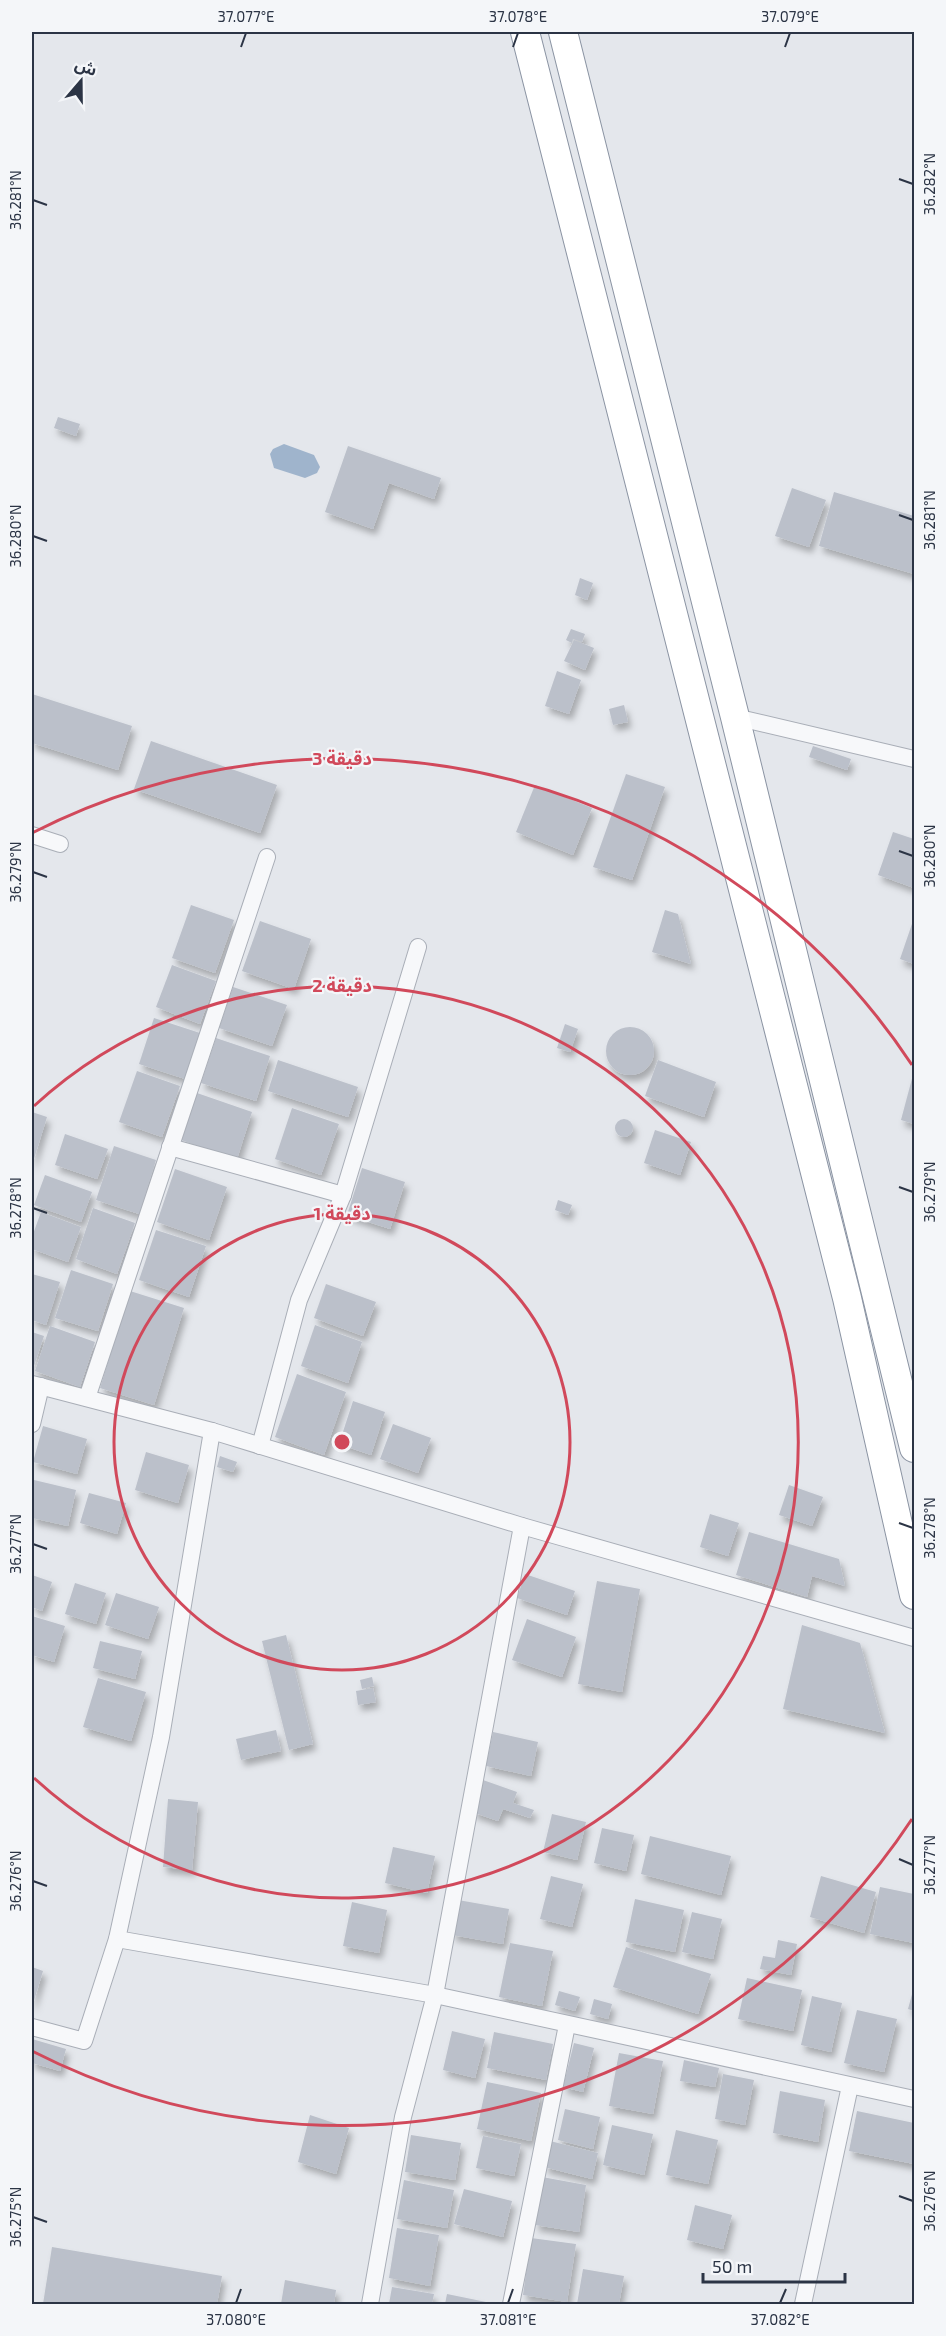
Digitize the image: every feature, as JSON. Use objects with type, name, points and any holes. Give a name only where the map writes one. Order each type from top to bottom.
[{"type":"highway","points":[[525,32],[847,1298],[915,1595]]},
{"type":"highway","points":[[563,32],[915,1449]]},
{"type":"street","points":[[735,717],[915,759]]},
{"type":"street","points":[[32,835],[60,844]]},
{"type":"street","points":[[87,1398],[267,857]]},
{"type":"street","points":[[260,1446],[298,1300],[343,1195],[418,947]]},
{"type":"street","points":[[170,1147],[343,1195]]},
{"type":"street","points":[[32,1424],[36,1385],[212,1431],[522,1526],[915,1638]]},
{"type":"street","points":[[32,2026],[84,2041],[117,1940],[160,1737],[212,1431]]},
{"type":"street","points":[[370,2304],[403,2117],[435,1995],[522,1526]]},
{"type":"street","points":[[117,1940],[435,1995],[915,2099]]},
{"type":"street","points":[[511,2304],[567,2025]]},
{"type":"street","points":[[803,2304],[850,2086]]},
{"type":"water","points":[[284,444],[314,455],[320,467],[317,473],[305,478],[274,468],[270,454],[273,449]]},
{"type":"building","points":[[58,417],[80,424],[76,436],[54,428]]},
{"type":"building","points":[[348,446],[441,478],[434,499],[389,483],[373,529],[325,512]]},
{"type":"building","points":[[792,488],[826,500],[809,547],[775,536]]},
{"type":"building","points":[[834,492],[914,516],[914,574],[819,546]]},
{"type":"building","points":[[580,578],[593,583],[587,600],[575,595]]},
{"type":"building","points":[[571,629],[585,634],[582,642],[573,639],[572,643],[566,640]]},
{"type":"building","points":[[574,640],[594,648],[585,670],[564,661]]},
{"type":"building","points":[[557,671],[581,680],[569,714],[545,706]]},
{"type":"building","points":[[32,694],[132,726],[118,770],[32,743]]},
{"type":"building","points":[[624,705],[628,722],[613,725],[609,709]]},
{"type":"building","points":[[151,741],[277,785],[260,833],[134,789]]},
{"type":"building","points":[[813,746],[851,759],[847,770],[809,757]]},
{"type":"building","points":[[626,774],[665,787],[632,880],[593,867]]},
{"type":"building","points":[[535,785],[592,808],[573,855],[516,832]]},
{"type":"building","points":[[893,832],[914,839],[914,888],[878,875]]},
{"type":"building","points":[[191,905],[234,920],[215,973],[172,958]]},
{"type":"building","points":[[665,910],[678,914],[691,964],[652,952]]},
{"type":"building","points":[[914,918],[914,964],[900,959]]},
{"type":"building","points":[[260,921],[311,939],[294,989],[242,971]]},
{"type":"building","points":[[172,965],[216,981],[200,1024],[156,1007]]},
{"type":"building","points":[[233,987],[287,1005],[272,1046],[219,1028]]},
{"type":"building","points":[[154,1018],[200,1033],[185,1079],[139,1064]]},
{"type":"building","points":[[565,1024],[578,1029],[570,1052],[557,1048]]},
{"type":"building","points":[[630,1027],[647,1034],[654,1051],[647,1068],[630,1075],[613,1068],[606,1051],[613,1034]]},
{"type":"building","points":[[216,1038],[270,1056],[256,1101],[201,1083]]},
{"type":"building","points":[[278,1060],[358,1087],[348,1117],[268,1091]]},
{"type":"building","points":[[658,1060],[716,1082],[704,1117],[645,1096]]},
{"type":"building","points":[[137,1071],[180,1086],[162,1137],[119,1122]]},
{"type":"building","points":[[914,1071],[914,1124],[901,1120]]},
{"type":"building","points":[[197,1093],[252,1112],[237,1159],[181,1140]]},
{"type":"building","points":[[292,1108],[339,1124],[321,1175],[275,1159]]},
{"type":"building","points":[[32,1112],[47,1117],[32,1165]]},
{"type":"building","points":[[624,1119],[630,1122],[633,1128],[630,1134],[624,1137],[618,1134],[615,1128],[618,1122]]},
{"type":"building","points":[[655,1130],[691,1142],[680,1175],[644,1163]]},
{"type":"building","points":[[65,1134],[108,1149],[97,1179],[55,1165]]},
{"type":"building","points":[[114,1146],[156,1160],[139,1214],[96,1200]]},
{"type":"building","points":[[362,1168],[405,1182],[390,1229],[347,1215]]},
{"type":"building","points":[[175,1169],[227,1187],[209,1240],[157,1222]]},
{"type":"building","points":[[45,1175],[92,1192],[81,1222],[34,1205]]},
{"type":"building","points":[[558,1200],[572,1205],[568,1215],[555,1210]]},
{"type":"building","points":[[93,1208],[135,1223],[117,1274],[76,1259]]},
{"type":"building","points":[[41,1212],[81,1227],[68,1262],[32,1249],[32,1237]]},
{"type":"building","points":[[156,1230],[206,1246],[189,1297],[139,1280]]},
{"type":"building","points":[[71,1270],[113,1284],[98,1331],[55,1318]]},
{"type":"building","points":[[32,1274],[60,1282],[46,1325],[32,1320]]},
{"type":"building","points":[[326,1284],[376,1302],[363,1336],[314,1318]]},
{"type":"building","points":[[130,1291],[184,1308],[154,1405],[100,1388]]},
{"type":"building","points":[[315,1325],[362,1342],[348,1383],[301,1366]]},
{"type":"building","points":[[50,1326],[95,1342],[80,1387],[35,1371]]},
{"type":"building","points":[[32,1332],[44,1336],[32,1372]]},
{"type":"building","points":[[297,1374],[346,1392],[324,1455],[275,1437]]},
{"type":"building","points":[[353,1401],[385,1412],[371,1455],[339,1444]]},
{"type":"building","points":[[393,1424],[431,1438],[418,1473],[380,1459]]},
{"type":"building","points":[[43,1426],[87,1439],[77,1474],[33,1462]]},
{"type":"building","points":[[146,1452],[189,1465],[178,1503],[135,1490]]},
{"type":"building","points":[[220,1456],[237,1462],[233,1472],[217,1467]]},
{"type":"building","points":[[34,1480],[76,1490],[68,1526],[32,1518]]},
{"type":"building","points":[[789,1485],[823,1497],[812,1526],[779,1515]]},
{"type":"building","points":[[89,1493],[126,1503],[117,1534],[80,1523]]},
{"type":"building","points":[[710,1514],[739,1523],[728,1556],[700,1547]]},
{"type":"building","points":[[749,1532],[839,1559],[845,1586],[812,1576],[807,1597],[736,1575]]},
{"type":"building","points":[[525,1574],[575,1591],[567,1615],[517,1598]]},
{"type":"building","points":[[32,1575],[52,1582],[42,1611],[32,1607]]},
{"type":"building","points":[[597,1581],[640,1589],[622,1692],[578,1684]]},
{"type":"building","points":[[75,1583],[106,1593],[96,1624],[65,1614]]},
{"type":"building","points":[[116,1593],[159,1607],[148,1639],[105,1625]]},
{"type":"building","points":[[32,1616],[65,1626],[54,1662],[32,1655]]},
{"type":"building","points":[[527,1619],[576,1637],[562,1677],[512,1660]]},
{"type":"building","points":[[802,1625],[860,1643],[885,1733],[783,1709]]},
{"type":"building","points":[[286,1635],[313,1744],[289,1750],[262,1641]]},
{"type":"building","points":[[100,1641],[142,1651],[135,1679],[93,1668]]},
{"type":"building","points":[[372,1677],[374,1686],[362,1689],[360,1680]]},
{"type":"building","points":[[98,1678],[146,1692],[131,1741],[83,1727]]},
{"type":"building","points":[[373,1688],[376,1702],[358,1705],[356,1691]]},
{"type":"building","points":[[276,1730],[281,1751],[241,1760],[236,1739]]},
{"type":"building","points":[[493,1732],[538,1742],[531,1776],[486,1766]]},
{"type":"building","points":[[483,1780],[517,1792],[513,1803],[534,1810],[530,1818],[503,1809],[498,1821],[472,1812]]},
{"type":"building","points":[[168,1799],[198,1802],[192,1870],[163,1867]]},
{"type":"building","points":[[552,1814],[586,1822],[577,1860],[543,1852]]},
{"type":"building","points":[[602,1828],[634,1835],[626,1871],[594,1863]]},
{"type":"building","points":[[650,1836],[731,1856],[721,1895],[641,1874]]},
{"type":"building","points":[[393,1847],[435,1856],[427,1893],[385,1883]]},
{"type":"building","points":[[551,1876],[583,1884],[572,1927],[540,1919]]},
{"type":"building","points":[[821,1876],[876,1892],[864,1933],[810,1917]]},
{"type":"building","points":[[880,1887],[914,1894],[914,1943],[870,1934]]},
{"type":"building","points":[[635,1899],[684,1910],[675,1952],[626,1942]]},
{"type":"building","points":[[458,1900],[509,1909],[503,1944],[452,1935]]},
{"type":"building","points":[[352,1902],[387,1910],[379,1953],[343,1946]]},
{"type":"building","points":[[692,1912],[722,1919],[713,1959],[682,1952]]},
{"type":"building","points":[[778,1940],[797,1944],[791,1975],[760,1969],[763,1956],[775,1958]]},
{"type":"building","points":[[510,1943],[553,1951],[542,2006],[499,1997]]},
{"type":"building","points":[[626,1947],[711,1974],[698,2014],[613,1987]]},
{"type":"building","points":[[32,1967],[43,1971],[32,2007]]},
{"type":"building","points":[[747,1978],[802,1990],[793,2031],[738,2019]]},
{"type":"building","points":[[914,1987],[914,2011],[908,2009]]},
{"type":"building","points":[[559,1991],[580,1997],[575,2011],[555,2005]]},
{"type":"building","points":[[812,1996],[842,2003],[831,2052],[801,2045]]},
{"type":"building","points":[[594,1999],[612,2004],[608,2019],[590,2014]]},
{"type":"building","points":[[857,2010],[897,2019],[884,2072],[844,2063]]},
{"type":"building","points":[[452,2031],[485,2039],[475,2078],[443,2070]]},
{"type":"building","points":[[494,2032],[553,2044],[546,2080],[487,2068]]},
{"type":"building","points":[[32,2039],[66,2049],[60,2071],[32,2063]]},
{"type":"building","points":[[574,2043],[594,2048],[583,2092],[563,2087]]},
{"type":"building","points":[[619,2053],[663,2061],[653,2114],[609,2106]]},
{"type":"building","points":[[684,2060],[719,2068],[715,2087],[680,2081]]},
{"type":"building","points":[[723,2074],[754,2080],[745,2125],[715,2119]]},
{"type":"building","points":[[487,2082],[541,2093],[531,2141],[477,2129]]},
{"type":"building","points":[[780,2091],[825,2100],[818,2142],[773,2133]]},
{"type":"building","points":[[565,2109],[600,2117],[593,2149],[558,2140]]},
{"type":"building","points":[[857,2111],[914,2123],[914,2164],[849,2151]]},
{"type":"building","points":[[310,2115],[349,2128],[336,2174],[298,2162]]},
{"type":"building","points":[[612,2125],[653,2134],[644,2175],[603,2165]]},
{"type":"building","points":[[676,2130],[718,2140],[708,2184],[666,2175]]},
{"type":"building","points":[[411,2135],[461,2143],[455,2180],[405,2172]]},
{"type":"building","points":[[483,2136],[521,2144],[514,2176],[476,2168]]},
{"type":"building","points":[[550,2141],[598,2153],[592,2179],[544,2167]]},
{"type":"building","points":[[542,2177],[586,2185],[579,2232],[535,2225]]},
{"type":"building","points":[[404,2180],[454,2190],[447,2228],[397,2219]]},
{"type":"building","points":[[464,2189],[512,2201],[503,2237],[454,2224]]},
{"type":"building","points":[[695,2205],[732,2215],[723,2249],[687,2240]]},
{"type":"building","points":[[397,2228],[439,2235],[430,2286],[389,2278]]},
{"type":"building","points":[[531,2238],[576,2244],[567,2302],[523,2295]]},
{"type":"building","points":[[52,2247],[222,2276],[217,2304],[43,2304]]},
{"type":"building","points":[[583,2269],[624,2276],[619,2304],[577,2304]]},
{"type":"building","points":[[285,2280],[336,2290],[334,2304],[281,2304]]},
{"type":"building","points":[[392,2287],[434,2294],[432,2304],[389,2304]]},
{"type":"building","points":[[447,2294],[491,2303],[491,2304],[445,2304]]}]
